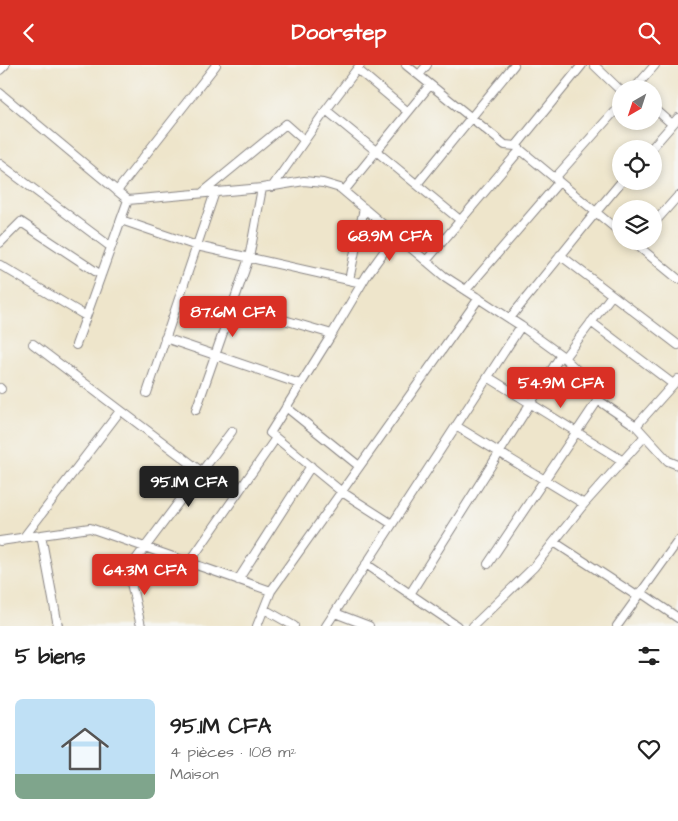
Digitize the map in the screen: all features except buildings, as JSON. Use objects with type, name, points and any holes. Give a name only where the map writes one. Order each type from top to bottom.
[{"type":"street","points":[[0,69],[5,65]]},
{"type":"street","points":[[117,191],[216,65]]},
{"type":"street","points":[[406,65],[505,145],[518,148],[612,225]]},
{"type":"street","points":[[419,75],[426,65]]},
{"type":"street","points":[[417,185],[514,65]]},
{"type":"street","points":[[426,261],[518,148],[582,65]]},
{"type":"street","points":[[594,65],[612,82]]},
{"type":"street","points":[[642,80],[655,65]]},
{"type":"street","points":[[272,187],[304,140],[359,67],[408,112]]},
{"type":"street","points":[[344,191],[430,85]]},
{"type":"street","points":[[0,93],[128,200],[272,187],[304,181],[323,183],[340,188],[444,276],[510,318],[563,356],[581,373],[598,400],[636,426],[668,461],[677,462]]},
{"type":"street","points":[[326,110],[460,220]]},
{"type":"street","points":[[659,140],[675,121],[662,113]]},
{"type":"street","points":[[466,290],[612,114]]},
{"type":"street","points":[[202,193],[286,124],[304,140]]},
{"type":"street","points":[[0,163],[111,247]]},
{"type":"street","points":[[196,410],[250,258],[262,188]]},
{"type":"street","points":[[510,318],[614,190]]},
{"type":"street","points":[[147,393],[215,192]]},
{"type":"street","points":[[662,214],[678,196]]},
{"type":"street","points":[[76,345],[128,200]]},
{"type":"street","points":[[349,280],[364,208]]},
{"type":"street","points":[[121,220],[197,246],[362,283]]},
{"type":"street","points":[[0,243],[21,222],[101,275]]},
{"type":"street","points":[[392,524],[342,491],[270,433],[362,283],[396,235]]},
{"type":"street","points":[[644,250],[678,279]]},
{"type":"street","points":[[560,255],[678,345]]},
{"type":"street","points":[[0,265],[86,316]]},
{"type":"street","points":[[410,594],[530,404],[563,356],[612,295]]},
{"type":"street","points":[[257,626],[271,591],[479,298]]},
{"type":"street","points":[[233,305],[332,334]]},
{"type":"street","points":[[591,322],[676,382],[636,426]]},
{"type":"street","points":[[326,626],[521,326]]},
{"type":"street","points":[[165,338],[300,384]]},
{"type":"street","points":[[33,345],[202,472]]},
{"type":"street","points":[[488,377],[623,461]]},
{"type":"street","points":[[488,563],[598,400]]},
{"type":"street","points":[[286,407],[360,467]]},
{"type":"street","points":[[24,537],[120,411]]},
{"type":"street","points":[[456,425],[584,504]]},
{"type":"street","points":[[140,626],[128,571],[232,431]]},
{"type":"street","points":[[473,626],[534,567],[584,504],[645,436]]},
{"type":"street","points":[[189,563],[276,438]]},
{"type":"street","points":[[238,580],[311,466]]},
{"type":"street","points":[[0,541],[90,528],[271,591]]},
{"type":"street","points":[[41,535],[58,626]]},
{"type":"street","points":[[617,626],[678,541]]},
{"type":"street","points":[[554,542],[678,618]]},
{"type":"street","points":[[366,564],[457,626]]},
{"type":"street","points":[[264,609],[294,626]]},
{"type":"street","points":[[335,613],[369,626]]}]
